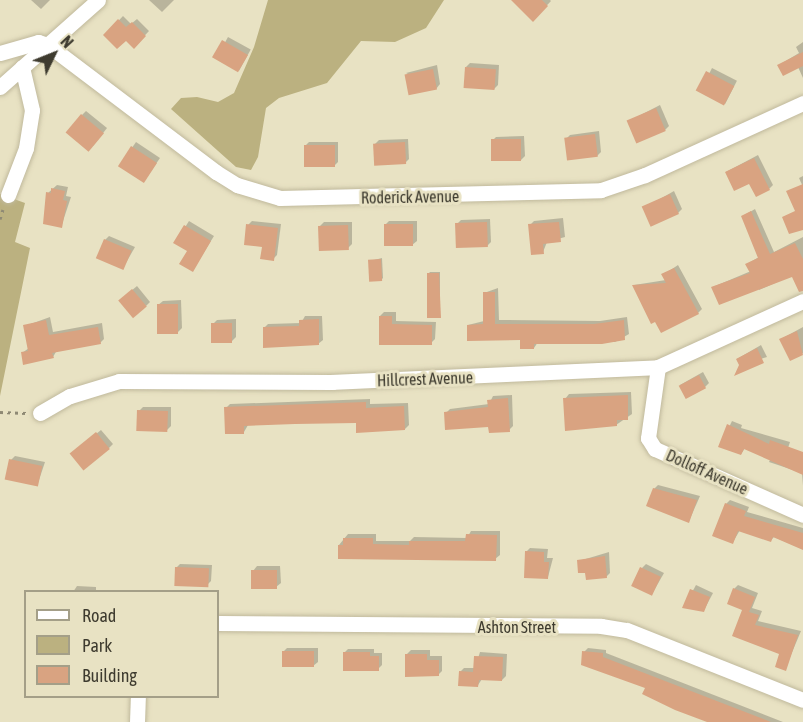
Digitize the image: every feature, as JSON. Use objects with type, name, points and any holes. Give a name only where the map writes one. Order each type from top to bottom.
[{"type":"street","points":[[0,87],[99,0]]},
{"type":"street","points":[[0,53],[38,42],[48,45]]},
{"type":"street","name":"Roderick Avenue","points":[[48,45],[216,172],[237,185],[280,198],[601,190],[645,176],[803,103]]},
{"type":"street","points":[[8,195],[26,148],[32,110],[22,67]]},
{"type":"street","name":"Hillcrest Avenue","points":[[40,413],[70,396],[119,381],[332,382],[658,367],[803,301]]},
{"type":"street","name":"Dolloff Avenue","points":[[658,367],[648,438],[655,449],[803,514]]},
{"type":"street","name":"Ashton Street","points":[[219,623],[609,627],[638,634],[803,700]]},
{"type":"street","points":[[137,722],[138,698]]},
{"type":"path","points":[[0,412],[40,413]]},
{"type":"green space","points":[[268,0],[444,0],[426,28],[395,42],[361,41],[327,83],[279,98],[266,108],[258,157],[251,170],[236,167],[171,109],[181,98],[197,97],[218,102],[234,93],[254,47]]},
{"type":"green space","points":[[0,194],[25,203],[15,242],[30,248],[0,396]]},
{"type":"building","points":[[511,0],[542,0],[548,6],[533,22]]},
{"type":"building","points":[[118,19],[126,27],[132,22],[146,36],[134,49],[126,41],[117,49],[103,35]]},
{"type":"building","points":[[222,40],[248,55],[238,72],[212,57]]},
{"type":"building","points":[[803,52],[803,66],[783,76],[777,65]]},
{"type":"building","points":[[465,67],[496,69],[494,90],[464,88]]},
{"type":"building","points":[[433,69],[437,90],[409,95],[405,75]]},
{"type":"building","points":[[706,71],[734,86],[724,105],[696,90]]},
{"type":"building","points":[[656,108],[666,131],[636,144],[627,121]]},
{"type":"building","points":[[81,114],[104,133],[89,152],[66,132]]},
{"type":"building","points":[[595,134],[598,157],[567,161],[564,138]]},
{"type":"building","points":[[491,139],[521,139],[521,161],[491,161]]},
{"type":"building","points":[[405,142],[406,164],[374,166],[373,144]]},
{"type":"building","points":[[304,145],[335,145],[335,167],[304,167]]},
{"type":"building","points":[[131,146],[157,163],[144,183],[118,166]]},
{"type":"building","points":[[754,158],[770,190],[756,197],[749,184],[734,191],[725,172]]},
{"type":"building","points":[[803,184],[803,230],[789,234],[782,217],[795,211],[786,191]]},
{"type":"building","points":[[51,188],[65,191],[63,200],[67,201],[62,228],[43,224],[46,192],[51,193]]},
{"type":"building","points":[[670,194],[679,214],[651,227],[642,207]]},
{"type":"building","points":[[751,211],[770,254],[795,243],[803,259],[803,291],[799,292],[792,277],[719,305],[711,287],[750,273],[745,264],[758,258],[741,216]]},
{"type":"building","points":[[487,222],[488,247],[456,248],[455,223]]},
{"type":"building","points":[[559,222],[561,242],[543,244],[544,254],[531,255],[528,224]]},
{"type":"building","points":[[246,224],[278,228],[274,261],[260,259],[262,247],[244,245]]},
{"type":"building","points":[[384,224],[413,224],[413,246],[384,246]]},
{"type":"building","points":[[184,225],[211,241],[193,272],[179,264],[187,251],[173,243]]},
{"type":"building","points":[[348,225],[349,250],[319,251],[318,226]]},
{"type":"building","points":[[104,239],[132,251],[123,270],[96,258]]},
{"type":"building","points":[[381,259],[382,281],[369,282],[368,260]]},
{"type":"building","points":[[674,268],[699,314],[661,333],[655,322],[651,324],[632,285],[666,283],[661,274]]},
{"type":"building","points":[[427,273],[439,273],[441,318],[427,318]]},
{"type":"building","points":[[132,289],[147,307],[133,318],[118,301]]},
{"type":"building","points":[[483,292],[495,292],[495,324],[594,324],[624,320],[625,340],[602,344],[534,344],[534,349],[520,349],[520,340],[467,341],[467,325],[483,324]]},
{"type":"building","points":[[157,304],[178,304],[178,334],[157,334]]},
{"type":"building","points":[[379,316],[392,316],[392,324],[432,325],[432,345],[379,345]]},
{"type":"building","points":[[319,319],[319,345],[263,348],[263,327],[299,326],[299,320]]},
{"type":"building","points":[[46,320],[49,335],[98,327],[101,344],[52,353],[54,358],[23,365],[21,352],[28,351],[23,325]]},
{"type":"building","points":[[211,323],[232,323],[232,343],[211,343]]},
{"type":"building","points":[[797,331],[803,355],[790,361],[779,339]]},
{"type":"building","points":[[757,348],[764,363],[734,376],[739,365],[736,359]]},
{"type":"building","points":[[699,375],[706,388],[686,399],[679,386]]},
{"type":"building","points":[[628,395],[628,420],[617,420],[617,426],[565,431],[563,398]]},
{"type":"building","points":[[508,398],[510,432],[489,433],[488,427],[445,430],[444,412],[488,407],[487,400]]},
{"type":"building","points":[[366,402],[366,408],[404,406],[405,430],[356,433],[356,423],[295,424],[244,426],[244,434],[225,434],[224,407]]},
{"type":"building","points":[[137,410],[168,411],[167,432],[136,431]]},
{"type":"building","points":[[727,424],[769,444],[770,440],[803,452],[803,475],[744,449],[741,455],[718,447]]},
{"type":"building","points":[[96,432],[110,449],[83,470],[70,453]]},
{"type":"building","points":[[9,459],[42,466],[38,487],[5,480]]},
{"type":"building","points":[[653,488],[697,500],[689,523],[646,506]]},
{"type":"building","points":[[725,503],[746,511],[744,516],[803,533],[803,550],[773,537],[771,542],[738,531],[733,544],[712,536]]},
{"type":"building","points":[[466,534],[497,535],[496,561],[338,559],[338,545],[343,545],[343,538],[373,538],[373,544],[409,545],[409,541],[465,541]]},
{"type":"building","points":[[525,551],[544,552],[544,562],[549,562],[548,579],[524,578]]},
{"type":"building","points":[[605,556],[607,578],[586,580],[585,573],[578,573],[577,560]]},
{"type":"building","points":[[175,567],[209,568],[208,587],[174,586]]},
{"type":"building","points":[[640,567],[661,577],[652,596],[631,586]]},
{"type":"building","points":[[251,570],[277,570],[277,589],[251,589]]},
{"type":"building","points":[[733,588],[755,597],[749,612],[759,615],[755,625],[798,635],[786,671],[775,667],[779,654],[732,636],[742,610],[727,604]]},
{"type":"building","points":[[690,589],[710,597],[704,612],[682,608]]},
{"type":"building","points":[[282,651],[314,651],[314,667],[282,667]]},
{"type":"building","points":[[582,651],[603,653],[603,657],[771,722],[707,722],[675,710],[642,694],[645,688],[581,665]]},
{"type":"building","points":[[343,652],[370,652],[370,656],[379,656],[379,671],[343,671]]},
{"type":"building","points":[[405,654],[427,654],[427,660],[439,660],[439,676],[405,677]]},
{"type":"building","points":[[474,656],[503,657],[502,681],[479,680],[478,687],[458,686],[459,671],[473,672]]}]
